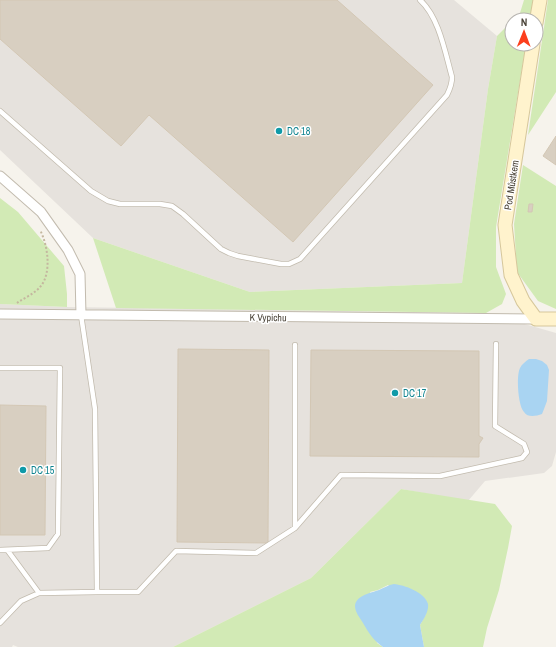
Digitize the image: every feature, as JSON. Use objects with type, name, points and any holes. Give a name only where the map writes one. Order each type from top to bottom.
[{"type":"street","points":[[538,12],[540,0]]},
{"type":"street","name":"Pod Můstkem","points":[[532,52],[505,225],[511,275],[523,301],[536,319]]},
{"type":"street","points":[[0,176],[41,212],[68,250],[80,274],[81,315]]},
{"type":"street","name":"K Vypichu","points":[[0,314],[536,319]]},
{"type":"street","points":[[536,319],[556,319]]},
{"type":"lane","points":[[0,111],[91,191],[108,201],[120,204],[160,204],[172,206],[221,248],[229,252],[238,256],[281,264],[289,264],[300,259],[447,95],[450,89],[452,84],[452,76],[437,26],[432,13],[420,0]]},
{"type":"lane","points":[[81,315],[95,409],[97,592]]},
{"type":"lane","points":[[0,623],[21,601],[39,593],[138,592],[176,551],[256,553],[295,528],[341,475],[440,476],[522,458],[527,452],[524,444],[495,426],[496,344]]},
{"type":"lane","points":[[295,345],[295,528]]},
{"type":"lane","points":[[0,368],[60,368],[58,534],[48,548],[8,551],[0,550]]},
{"type":"lane","points":[[8,551],[39,593]]},
{"type":"path","points":[[14,306],[40,287],[44,280],[47,255],[45,243],[38,226]]},
{"type":"shaded area","points":[[0,0],[454,0],[497,36],[488,89],[462,283],[250,292],[93,238],[0,150]]},
{"type":"shaded area","points":[[0,304],[67,307],[486,313],[556,333],[556,452],[552,466],[544,473],[485,481],[468,501],[401,489],[311,578],[173,647],[18,647],[13,645],[12,647],[0,647]]},
{"type":"green space","points":[[524,0],[534,0],[532,12],[520,12]]},
{"type":"green space","points":[[548,0],[556,0],[556,92],[528,135],[540,52],[544,52],[544,27]]},
{"type":"green space","points":[[504,29],[504,52],[525,52],[496,227],[496,267],[506,294],[502,304],[486,313],[116,308],[93,238],[250,292],[462,283],[488,89],[497,36]]},
{"type":"green space","points":[[523,165],[556,186],[556,309],[538,301],[517,272],[514,224]]},
{"type":"green space","points":[[0,198],[18,212],[64,266],[67,307],[0,304]]},
{"type":"green space","points":[[401,489],[495,504],[512,526],[499,590],[487,628],[483,647],[424,647],[420,625],[426,614],[388,585],[370,592],[377,643],[383,647],[173,647],[311,578]]},
{"type":"water","points":[[529,359],[542,361],[547,365],[549,370],[547,401],[542,414],[535,416],[530,416],[524,412],[520,404],[518,391],[518,377],[520,368]]},
{"type":"water","points":[[394,584],[414,590],[423,596],[428,604],[425,618],[420,625],[424,647],[383,647],[367,630],[357,613],[355,606],[358,599],[368,593]]},
{"type":"building","name":"DC 18","points":[[0,0],[337,0],[433,85],[293,242],[149,115],[121,146],[0,39]]},
{"type":"building","points":[[556,136],[556,165],[543,156]]},
{"type":"building","points":[[529,204],[533,204],[532,212],[528,212]]},
{"type":"building","points":[[178,349],[269,350],[268,543],[177,542]]},
{"type":"building","name":"DC 17","points":[[311,350],[479,351],[479,436],[483,438],[479,444],[479,457],[310,456]]},
{"type":"building","name":"DC 15","points":[[0,405],[46,406],[45,535],[0,535]]},
{"type":"place","name":"DC 18","points":[[279,131]]},
{"type":"place","name":"DC 17","points":[[395,393]]},
{"type":"place","name":"DC 15","points":[[23,470]]}]
